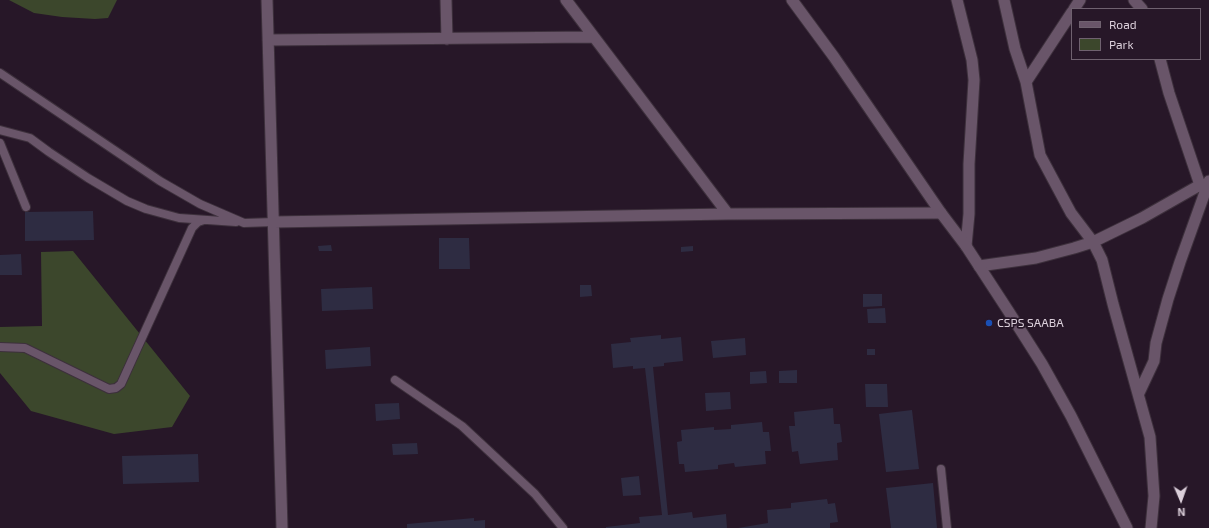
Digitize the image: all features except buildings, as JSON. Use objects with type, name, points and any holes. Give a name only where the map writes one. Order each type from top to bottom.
[{"type":"street","points":[[267,0],[282,528]]},
{"type":"street","points":[[446,0],[447,39]]},
{"type":"street","points":[[566,0],[728,214]]},
{"type":"street","points":[[792,0],[834,57],[941,213],[966,246],[1042,364],[1072,416],[1127,528]]},
{"type":"street","points":[[957,0],[972,60],[974,80],[969,164],[969,214],[966,246]]},
{"type":"street","points":[[1004,0],[1015,49],[1026,82],[1040,155],[1071,213],[1093,242],[1102,260],[1150,437],[1153,462],[1154,496],[1151,528]]},
{"type":"street","points":[[1134,0],[1141,8]]},
{"type":"street","points":[[1026,82],[1071,14]]},
{"type":"street","points":[[268,40],[593,37]]},
{"type":"street","points":[[1139,393],[1154,361],[1168,299],[1206,182],[1169,93],[1160,60]]},
{"type":"street","points":[[979,266],[1036,258],[1093,242],[1142,218],[1206,182]]},
{"type":"street","points":[[274,222],[728,214],[941,213]]},
{"type":"lane","points":[[0,73],[160,181],[200,204],[244,223]]},
{"type":"lane","points":[[0,130],[30,138],[88,178],[127,201],[146,209],[179,218],[244,223],[274,222]]},
{"type":"lane","points":[[0,143],[26,207]]},
{"type":"lane","points":[[0,347],[28,350],[109,389],[116,388],[121,384],[192,228],[198,222],[204,220]]},
{"type":"lane","points":[[395,380],[462,426],[534,494],[563,528]]},
{"type":"lane","points":[[941,469],[947,528]]},
{"type":"green space","points":[[9,0],[117,0],[108,18],[95,19],[62,17],[34,13]]},
{"type":"green space","points":[[73,251],[190,396],[172,427],[114,434],[31,411],[0,373],[0,327],[42,326],[41,252]]},
{"type":"place","name":"CSPS SAABA","points":[[989,323]]}]
